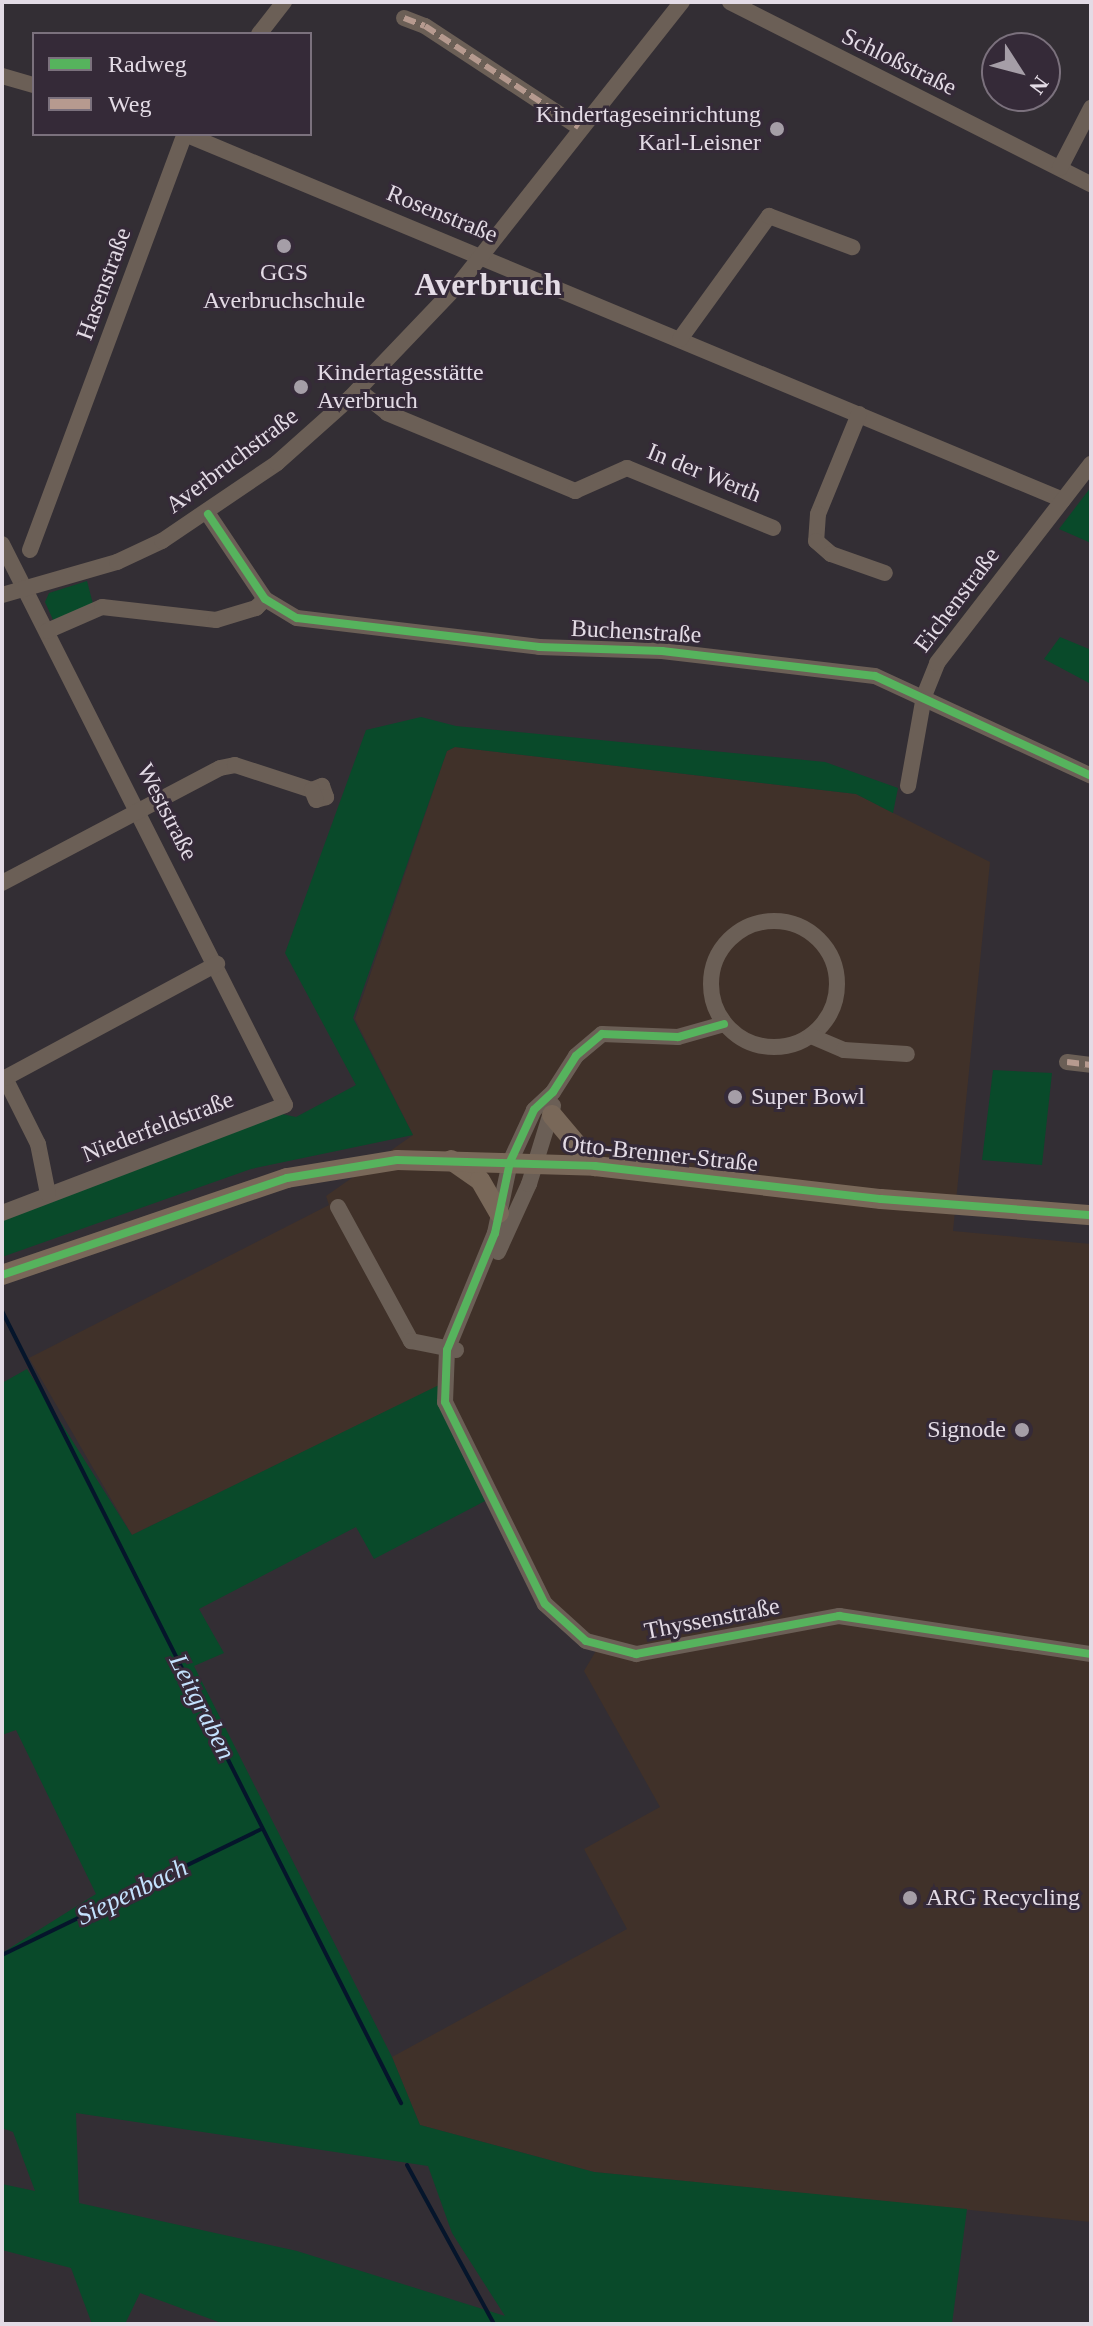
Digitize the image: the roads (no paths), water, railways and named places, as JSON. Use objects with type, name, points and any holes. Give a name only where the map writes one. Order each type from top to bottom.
[{"type":"main road","points":[[552,1115],[595,1166]]},
{"type":"main road","points":[[451,1160],[480,1180],[499,1213]]},
{"type":"main road","name":"Otto-Brenner-Straße","points":[[2,1275],[287,1178],[345,1165],[451,1160],[595,1166],[881,1199],[1091,1215]]},
{"type":"street","points":[[261,32],[284,2]]},
{"type":"street","name":"Averbruchstraße","points":[[26,589],[117,562],[208,514],[277,463],[358,390],[459,284],[479,253],[682,2]]},
{"type":"street","name":"Schloßstraße","points":[[740,4],[1091,184]]},
{"type":"street","points":[[404,18],[425,26],[579,127]]},
{"type":"street","points":[[2,76],[32,84]]},
{"type":"street","points":[[1060,168],[1091,108]]},
{"type":"street","name":"Hasenstraße","points":[[30,550],[73,455],[184,136]]},
{"type":"street","name":"Rosenstraße","points":[[190,136],[444,246],[479,253],[561,292],[1063,500]]},
{"type":"street","points":[[680,339],[769,216],[852,247]]},
{"type":"street","name":"In der Werth","points":[[358,390],[387,413],[575,491],[627,468],[773,528]]},
{"type":"street","points":[[859,414],[818,514],[816,541],[831,554],[885,573]]},
{"type":"street","name":"Eichenstraße","points":[[908,786],[924,696],[937,663],[1091,464]]},
{"type":"street","name":"Buchenstraße","points":[[208,514],[265,599],[297,618],[539,647],[773,662],[875,676],[924,696],[1091,776]]},
{"type":"street","name":"Weststraße","points":[[2,544],[140,811],[285,1105]]},
{"type":"street","points":[[2,595],[26,589]]},
{"type":"street","points":[[47,631],[102,607],[216,620],[256,608],[265,599]]},
{"type":"street","points":[[2,883],[235,765],[312,790]]},
{"type":"street","points":[[780,920],[800,926],[831,956],[838,977],[831,1010],[811,1036],[789,1046],[765,1047],[742,1039],[724,1024],[710,984],[724,945],[739,931],[780,920]]},
{"type":"street","points":[[48,1194],[38,1144],[8,1102],[4,1079],[217,964]]},
{"type":"street","name":"Thyssenstraße","points":[[724,1024],[678,1037],[602,1034],[576,1056],[553,1092],[534,1110],[510,1162],[499,1213],[452,1350],[458,1433],[545,1604],[573,1633],[598,1645],[636,1654],[839,1616],[1091,1654]]},
{"type":"street","points":[[811,1036],[844,1050],[907,1054]]},
{"type":"street","points":[[1067,1062],[1091,1065]]},
{"type":"street","name":"Thyssenstraße","points":[[452,1350],[535,1162],[552,1115],[553,1092]]},
{"type":"street","name":"Niederfeldstraße","points":[[2,1213],[285,1105]]},
{"type":"street","points":[[338,1207],[411,1341],[452,1350]]},
{"type":"waterway","name":"Leitgraben","points":[[2,1311],[401,2103]]},
{"type":"waterway","name":"Siepenbach","points":[[2,1955],[262,1829]]},
{"type":"waterway","name":"Leitgraben","points":[[407,2165],[494,2324]]},
{"type":"place","name":"Kindertageseinrichtung Karl-Leisner","points":[[777,129]]},
{"type":"place","name":"GGS Averbruchschule","points":[[284,246]]},
{"type":"place","name":"Kindertagesstätte Averbruch","points":[[301,387]]},
{"type":"place","name":"Super Bowl","points":[[735,1097]]},
{"type":"place","name":"Signode","points":[[1022,1430]]},
{"type":"place","name":"ARG Recycling","points":[[910,1898]]},
{"type":"district","name":"Averbruch","points":[[488,284]]}]
